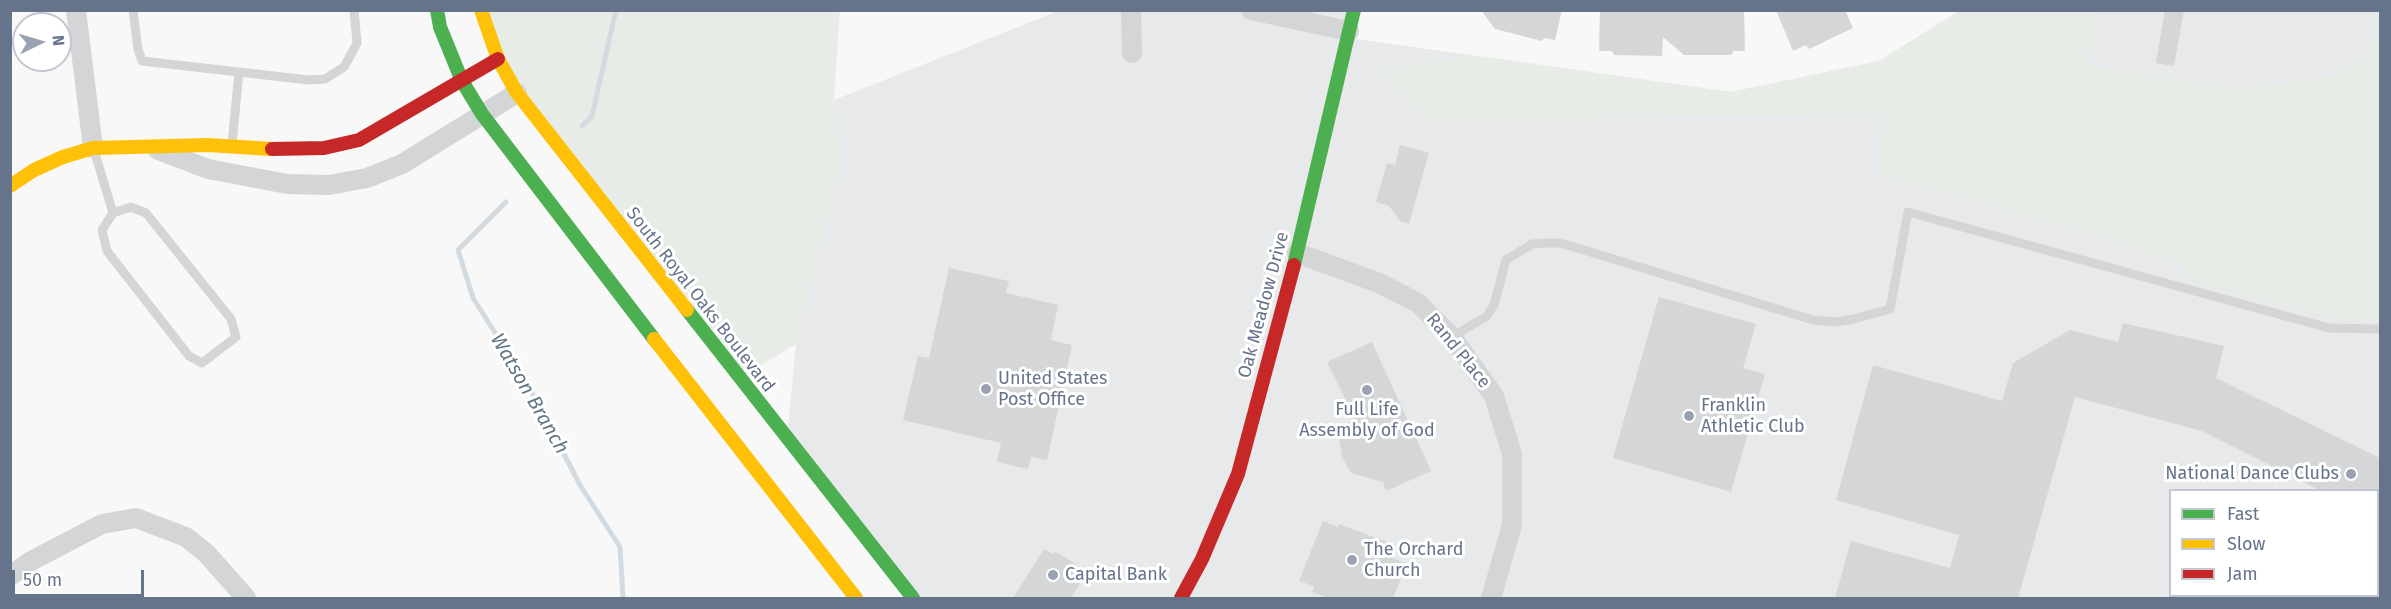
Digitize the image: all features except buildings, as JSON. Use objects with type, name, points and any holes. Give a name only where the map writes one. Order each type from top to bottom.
[{"type":"main road","points":[[437,10],[440,27],[462,81],[482,114],[590,257],[856,598]]},
{"type":"main road","name":"South Royal Oaks Boulevard","points":[[481,10],[498,58],[517,93],[913,598]]},
{"type":"main road","name":"Oak Meadow Drive","points":[[1181,598],[1200,563],[1238,474],[1297,253],[1354,10]]},
{"type":"main road","points":[[10,186],[34,170],[93,147],[232,146],[287,150],[324,148],[359,140],[387,126],[498,58]]},
{"type":"street","points":[[76,10],[93,147]]},
{"type":"street","points":[[1131,10],[1132,53]]},
{"type":"street","points":[[1259,11],[1349,31]]},
{"type":"street","points":[[148,146],[208,169],[287,184],[329,185],[367,178],[402,164],[517,93]]},
{"type":"street","name":"Rand Place","points":[[1297,253],[1379,282],[1418,303],[1452,337],[1494,396],[1512,454],[1512,525],[1491,598]]},
{"type":"street","points":[[10,576],[31,561],[102,524],[136,518],[186,537],[206,553],[246,598]]},
{"type":"lane","points":[[133,10],[138,49],[142,61],[309,80],[325,79],[344,68],[357,43],[354,10]]},
{"type":"lane","points":[[232,146],[239,72]]},
{"type":"lane","points":[[93,147],[112,213],[102,230],[107,251],[189,356],[202,363],[236,337],[231,319],[146,213],[131,207],[112,213]]},
{"type":"lane","points":[[1452,337],[1487,316],[1494,305],[1506,260],[1533,244],[1559,243],[1825,323],[1890,309],[1908,212],[2329,328],[2380,329]]},
{"type":"shaded area","points":[[481,11],[840,11],[834,100],[841,164],[796,344],[739,379],[517,93]]},
{"type":"shaded area","points":[[1058,11],[1356,11],[1350,38],[1731,92],[1879,61],[1959,11],[2380,11],[2380,598],[913,598],[787,440],[796,344],[841,164],[834,100]]},
{"type":"shaded area","points":[[1959,11],[2097,11],[2088,66],[2179,79],[2234,90],[2334,76],[2367,57],[2376,11],[2380,11],[2380,320],[2325,317],[2183,277],[2183,265],[2082,230],[1878,174],[1885,114],[1426,120],[1375,70],[1479,56],[1731,92],[1879,61]]},
{"type":"waterway","name":"Watson Branch","points":[[582,126],[592,116],[616,10]]},
{"type":"waterway","name":"Watson Branch","points":[[506,202],[458,250],[473,298],[527,383],[580,485],[620,547],[623,598]]},
{"type":"traffic: fast","points":[[437,10],[440,27],[462,81],[482,114],[654,339]]},
{"type":"traffic: fast","points":[[1294,265],[1354,10]]},
{"type":"traffic: fast","points":[[687,310],[913,598]]},
{"type":"traffic: slow","points":[[481,10],[498,59],[517,93],[687,310]]},
{"type":"traffic: slow","points":[[10,186],[34,170],[63,157],[93,148],[208,145],[272,149]]},
{"type":"traffic: slow","points":[[654,339],[856,598]]},
{"type":"traffic: jam","points":[[272,149],[324,148],[359,140],[498,59]]},
{"type":"traffic: jam","points":[[1181,598],[1202,559],[1238,474],[1294,265]]},
{"type":"place","name":"United States Post Office","points":[[986,389]]},
{"type":"place","name":"Full Life Assembly of God","points":[[1367,390]]},
{"type":"place","name":"Franklin Athletic Club","points":[[1689,416]]},
{"type":"place","name":"National Dance Clubs","points":[[2351,474]]},
{"type":"place","name":"The Orchard Church","points":[[1352,560]]},
{"type":"place","name":"Capital Bank","points":[[1053,575]]}]
